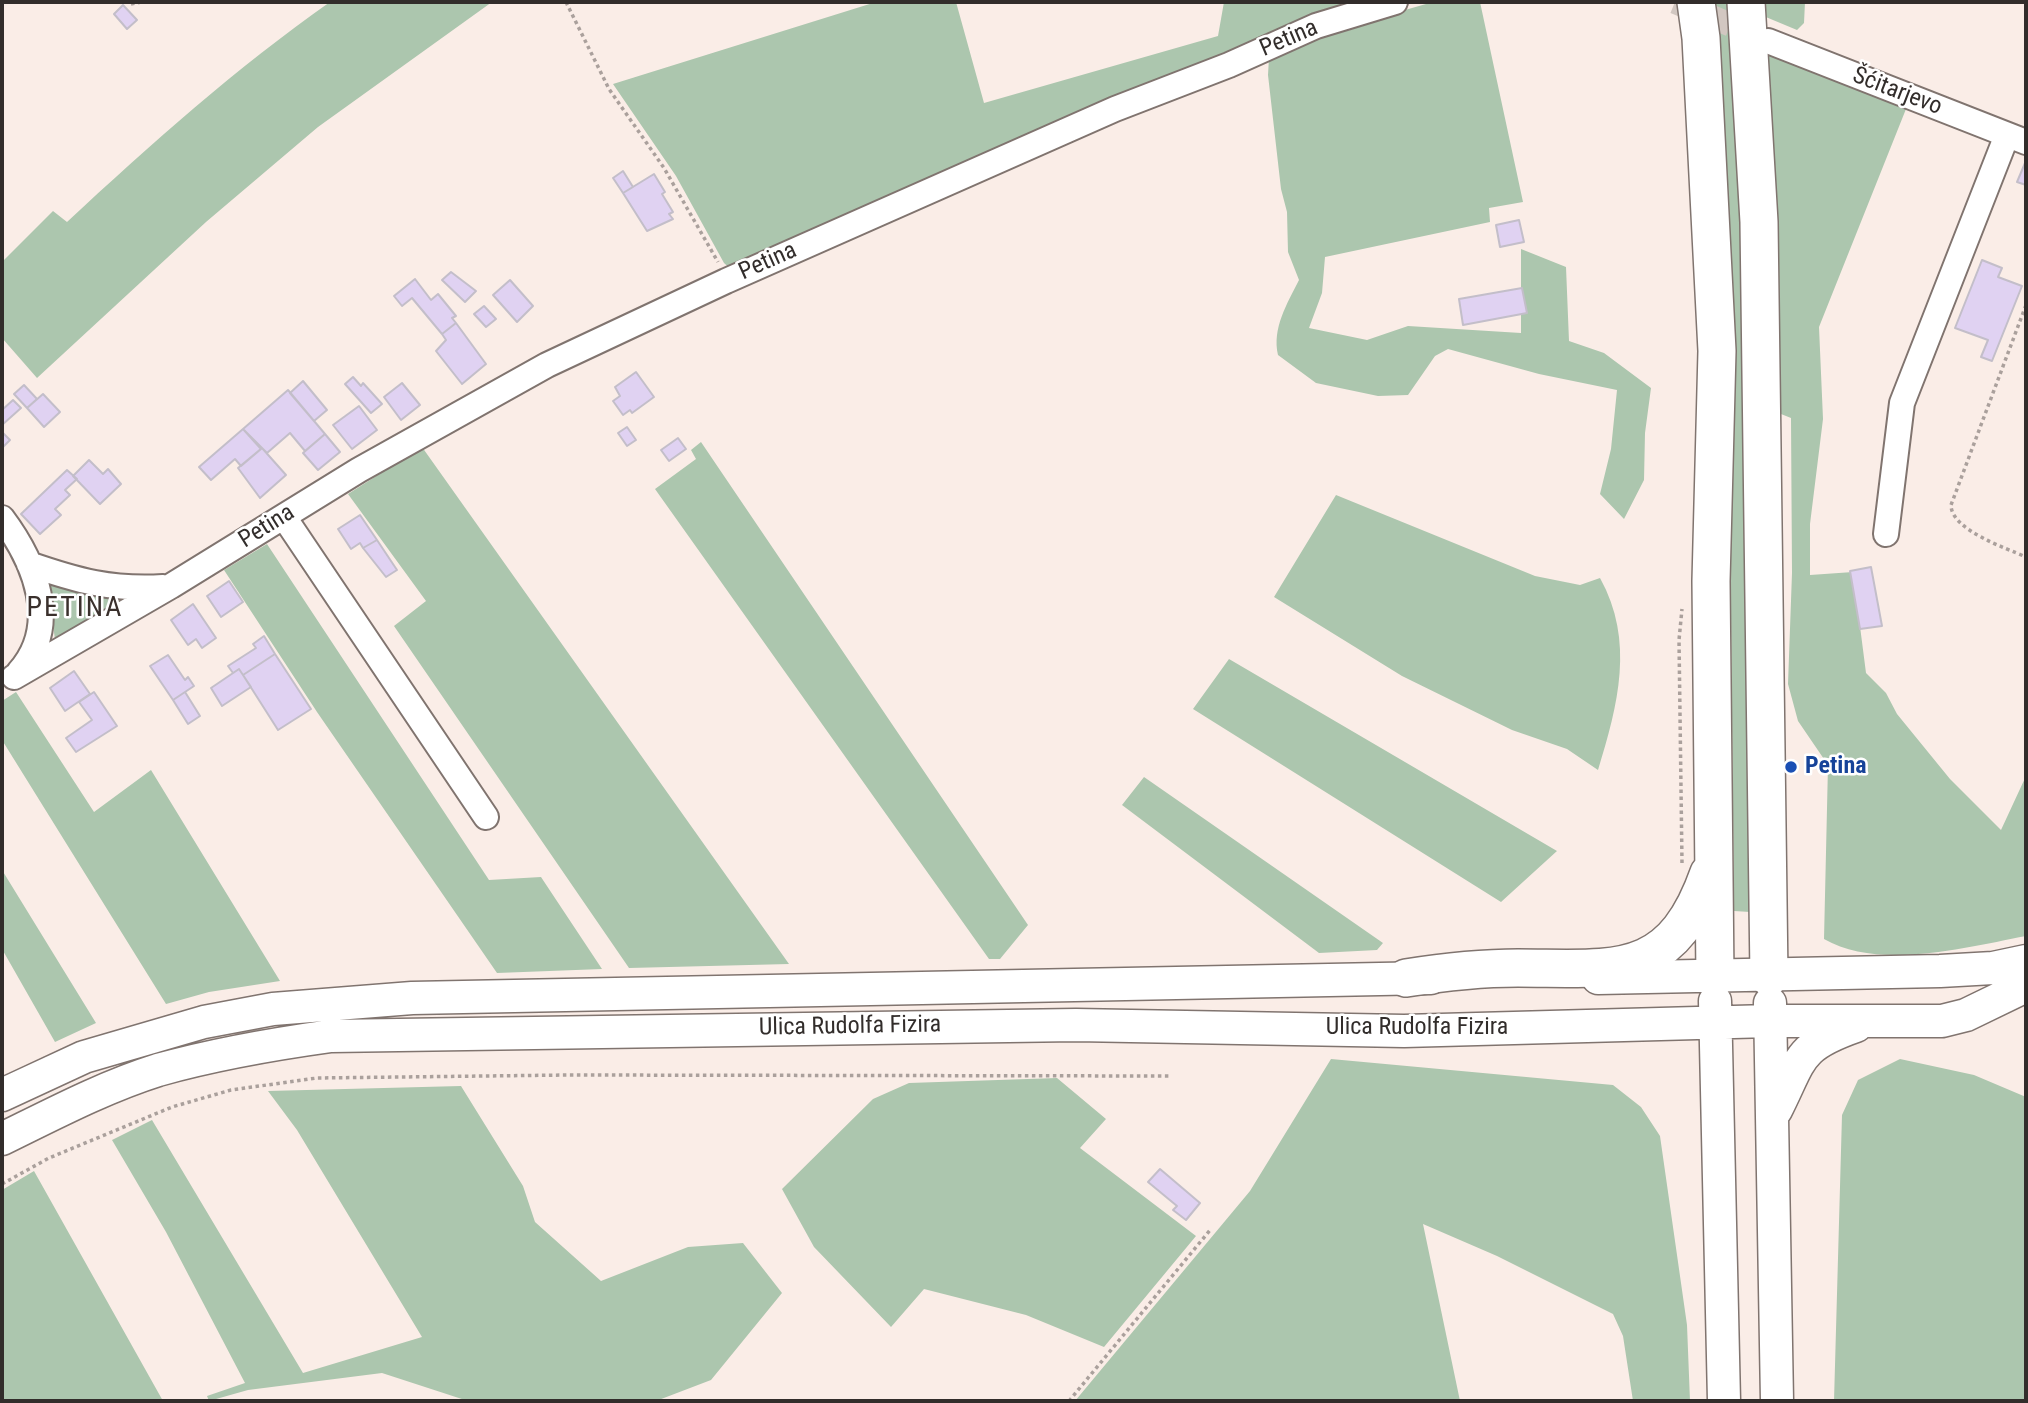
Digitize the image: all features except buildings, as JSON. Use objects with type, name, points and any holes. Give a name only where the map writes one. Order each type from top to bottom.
[{"type":"highway","points":[[1696,2],[1717,351],[1711,581],[1715,978]]},
{"type":"highway","points":[[1746,2],[1759,222],[1769,977]]},
{"type":"highway","points":[[1406,978],[1465,969],[1594,968],[1641,961],[1669,943],[1686,924],[1715,856]]},
{"type":"main road","name":"Ulica Rudolfa Fizira","points":[[2,1095],[84,1057],[124,1043],[204,1022],[287,1008],[412,998],[1406,978],[1769,977],[1993,968],[2026,961]]},
{"type":"main road","points":[[1769,977],[1777,1401]]},
{"type":"main road","points":[[1715,978],[1724,1401]]},
{"type":"main road","name":"Ulica Rudolfa Fizira","points":[[2,1139],[87,1098],[157,1071],[249,1048],[331,1035],[1063,1025],[1404,1031],[1770,1021],[1942,1021],[1966,1015],[2026,986]]},
{"type":"main road","points":[[1772,1117],[1794,1069],[1807,1051],[1834,1032],[1871,1020]]},
{"type":"street","name":"Petina","points":[[8,681],[171,586],[403,444],[536,371],[726,281],[1115,109],[1316,26],[1395,2]]},
{"type":"street","name":"Šćitarjevo","points":[[1768,41],[2017,139]]},
{"type":"street","points":[[1885,534],[1902,403],[2017,139]]},
{"type":"street","points":[[284,517],[486,817]]},
{"type":"street","name":"Petina","points":[[2,518],[29,564],[41,598],[41,620],[33,653],[8,681]]},
{"type":"street","name":"Petina","points":[[29,564],[92,585],[125,589],[171,586]]},
{"type":"path","points":[[131,4],[142,2]]},
{"type":"path","points":[[566,2],[592,58],[664,168],[726,281]]},
{"type":"path","points":[[2026,305],[1951,505],[1951,512],[1959,524],[2026,557]]},
{"type":"path","points":[[1681,874],[1679,640],[1683,605]]},
{"type":"path","points":[[2,1184],[49,1158],[172,1107],[231,1090],[317,1078],[569,1075],[1168,1076]]},
{"type":"path","points":[[1069,1401],[1211,1229]]},
{"type":"green space","points":[[330,2],[492,2],[318,127],[206,222],[37,378],[2,338],[2,262],[53,211],[67,222],[195,108],[261,53]]},
{"type":"green space","points":[[876,2],[956,2],[984,103],[1218,36],[1224,2],[1364,2],[1363,22],[1433,2],[1480,2],[1523,202],[1489,208],[1490,222],[1325,257],[1322,293],[1309,328],[1367,340],[1408,326],[1521,333],[1521,249],[1566,267],[1569,341],[1604,353],[1651,388],[1645,433],[1644,480],[1624,519],[1600,494],[1611,449],[1617,390],[1539,374],[1448,349],[1435,356],[1408,395],[1378,396],[1316,383],[1278,355],[1279,326],[1299,280],[1288,252],[1287,212],[1281,189],[1268,75],[1270,41],[1201,65],[1065,119],[931,178],[733,271],[724,263],[676,176],[613,84]]},
{"type":"green space","points":[[1709,2],[1731,2],[1746,241],[1757,931],[1750,931],[1750,912],[1734,911],[1731,617]]},
{"type":"green space","points":[[1759,2],[1805,2],[1804,23],[1797,30],[1761,15]]},
{"type":"green space","points":[[1763,50],[1908,104],[1819,327],[1823,419],[1810,524],[1810,575],[1853,572],[1866,673],[1886,693],[1897,714],[1950,779],[2001,830],[2026,776],[2026,936],[1924,954],[1897,955],[1846,949],[1824,939],[1828,765],[1798,721],[1788,684],[1792,573],[1791,418],[1781,414]]},
{"type":"green space","points":[[701,442],[1028,925],[1000,959],[989,959],[655,489],[696,459],[691,450]]},
{"type":"green space","points":[[422,447],[789,964],[629,968],[394,626],[426,601],[348,494]]},
{"type":"green space","points":[[1336,495],[1535,576],[1580,585],[1600,578],[1611,602],[1617,625],[1620,673],[1612,721],[1598,770],[1567,749],[1512,730],[1402,676],[1274,597]]},
{"type":"green space","points":[[267,544],[489,880],[541,877],[602,969],[497,973],[317,712],[224,570]]},
{"type":"green space","points":[[47,577],[119,598],[121,604],[55,640]]},
{"type":"green space","points":[[1229,659],[1557,851],[1501,902],[1193,709]]},
{"type":"green space","points":[[16,692],[94,812],[151,770],[280,981],[209,992],[166,1004],[2,740],[2,701]]},
{"type":"green space","points":[[1144,777],[1383,943],[1377,950],[1319,953],[1122,805]]},
{"type":"green space","points":[[2,870],[96,1023],[55,1042],[2,949]]},
{"type":"green space","points":[[1331,1059],[1613,1085],[1641,1107],[1660,1136],[1687,1325],[1690,1401],[1633,1401],[1623,1336],[1613,1314],[1497,1256],[1423,1224],[1460,1401],[1075,1401],[1250,1191]]},
{"type":"green space","points":[[1900,1059],[1974,1075],[2026,1097],[2026,1401],[1834,1401],[1842,1115],[1858,1080]]},
{"type":"green space","points":[[1057,1078],[1106,1119],[1080,1148],[1196,1236],[1104,1347],[1026,1315],[924,1289],[891,1327],[814,1247],[782,1189],[873,1099],[909,1083]]},
{"type":"green space","points":[[461,1086],[523,1186],[535,1222],[601,1281],[688,1247],[743,1243],[782,1293],[711,1380],[656,1401],[468,1401],[382,1373],[248,1390],[209,1401],[207,1396],[245,1383],[166,1232],[112,1140],[152,1120],[303,1373],[422,1337],[297,1130],[268,1091]]},
{"type":"green space","points":[[34,1171],[163,1401],[2,1401],[2,1190]]},
{"type":"tunnel","points":[[1675,2],[1758,36]]},
{"type":"place","name":"Petina","points":[[1791,767]]},
{"type":"district","name":"PETINA","points":[[75,609]]}]
